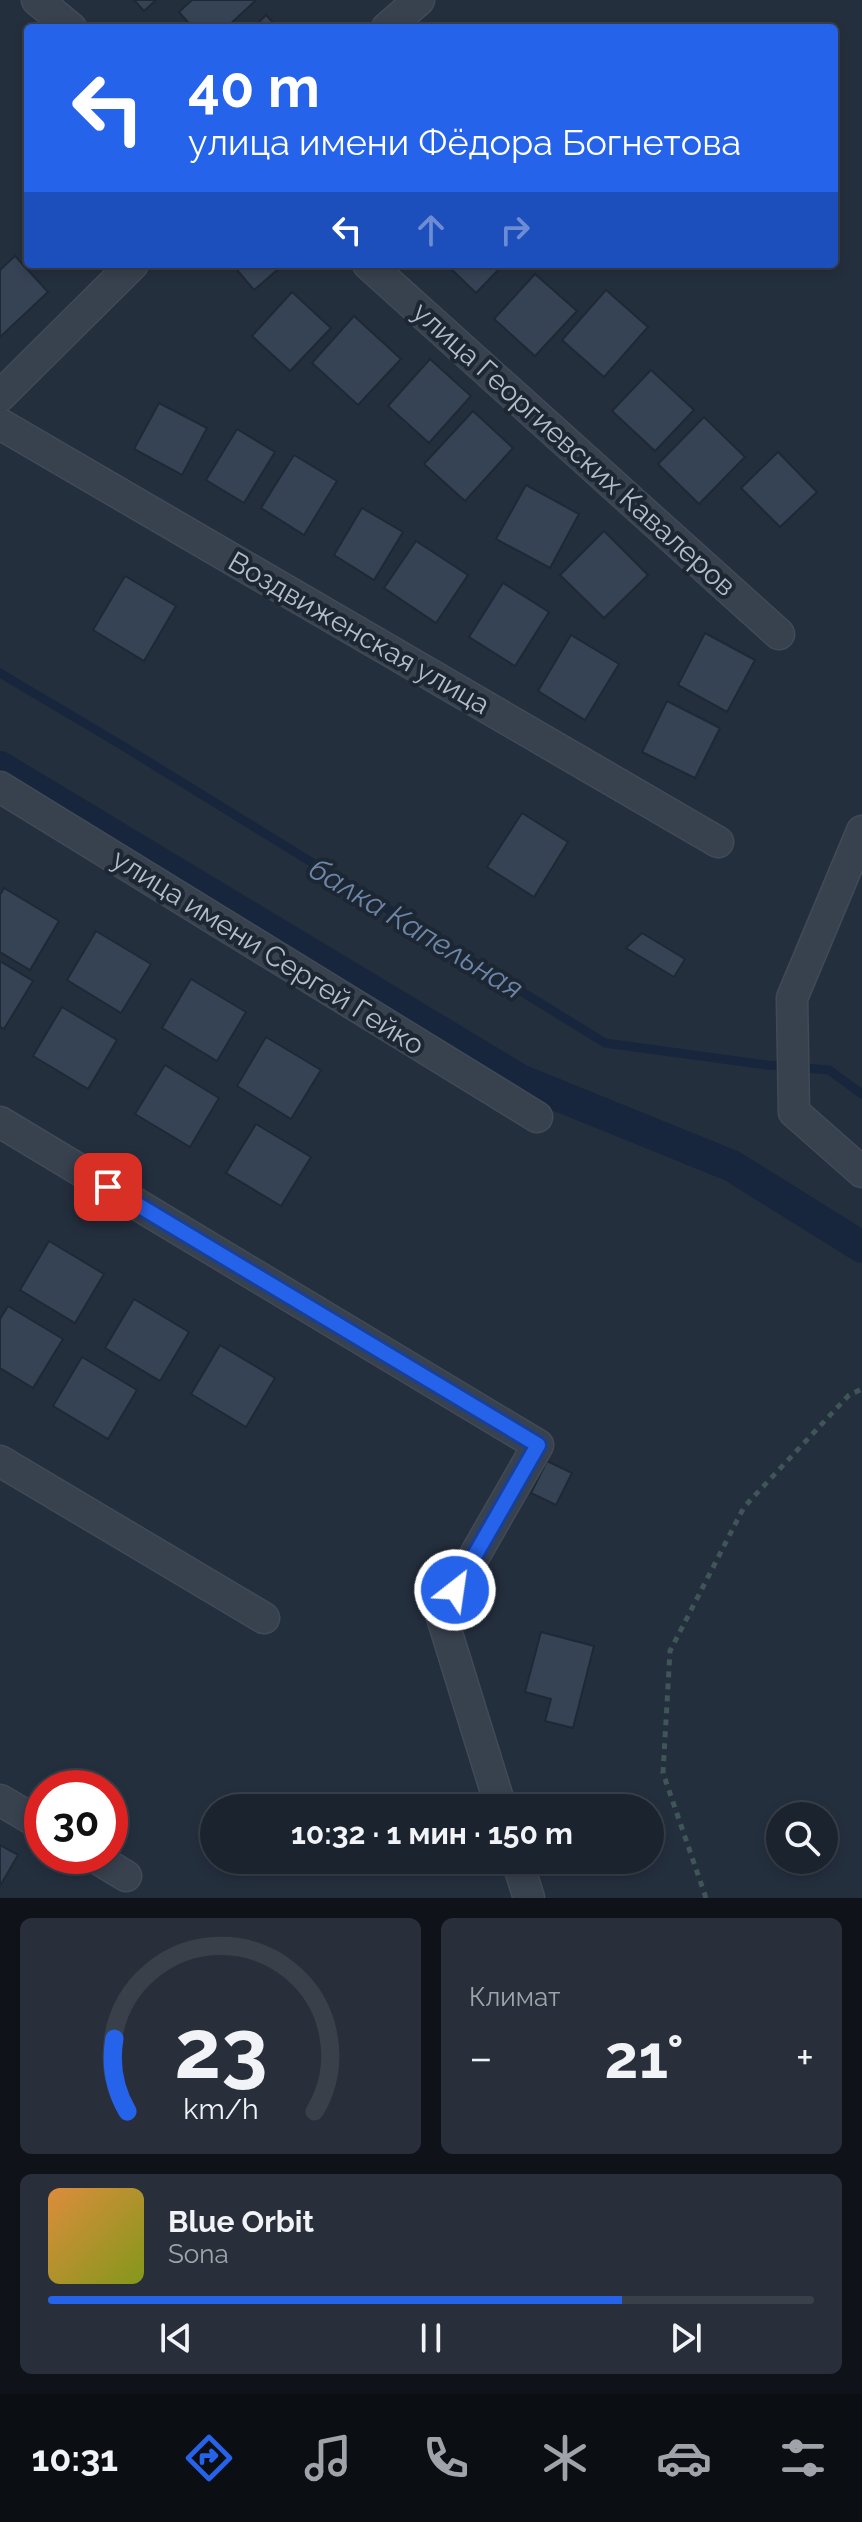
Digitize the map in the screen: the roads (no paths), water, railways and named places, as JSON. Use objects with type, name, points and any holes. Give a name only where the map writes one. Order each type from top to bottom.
[{"type":"street","points":[[37,0],[66,24]]},
{"type":"street","points":[[392,24],[419,0]]},
{"type":"street","points":[[0,396],[129,268]]},
{"type":"street","name":"улица Георгиевских Кавалеров","points":[[372,268],[779,634]]},
{"type":"street","name":"Воздвиженская улица","points":[[0,424],[718,842]]},
{"type":"street","name":"улица имени Сергей Гейко","points":[[0,787],[537,1117]]},
{"type":"street","points":[[862,831],[792,998],[794,1112],[862,1172]]},
{"type":"street","points":[[0,1122],[538,1445],[441,1614],[497,1794]]},
{"type":"street","points":[[0,1461],[264,1618]]},
{"type":"street","points":[[0,1800],[24,1814]]},
{"type":"street","points":[[521,1874],[529,1898]]},
{"type":"waterway","name":"балка Капельная","points":[[0,673],[605,1043],[767,1065],[829,1070],[862,1094]]},
{"type":"waterway","points":[[0,767],[520,1080],[732,1166],[862,1247]]}]
